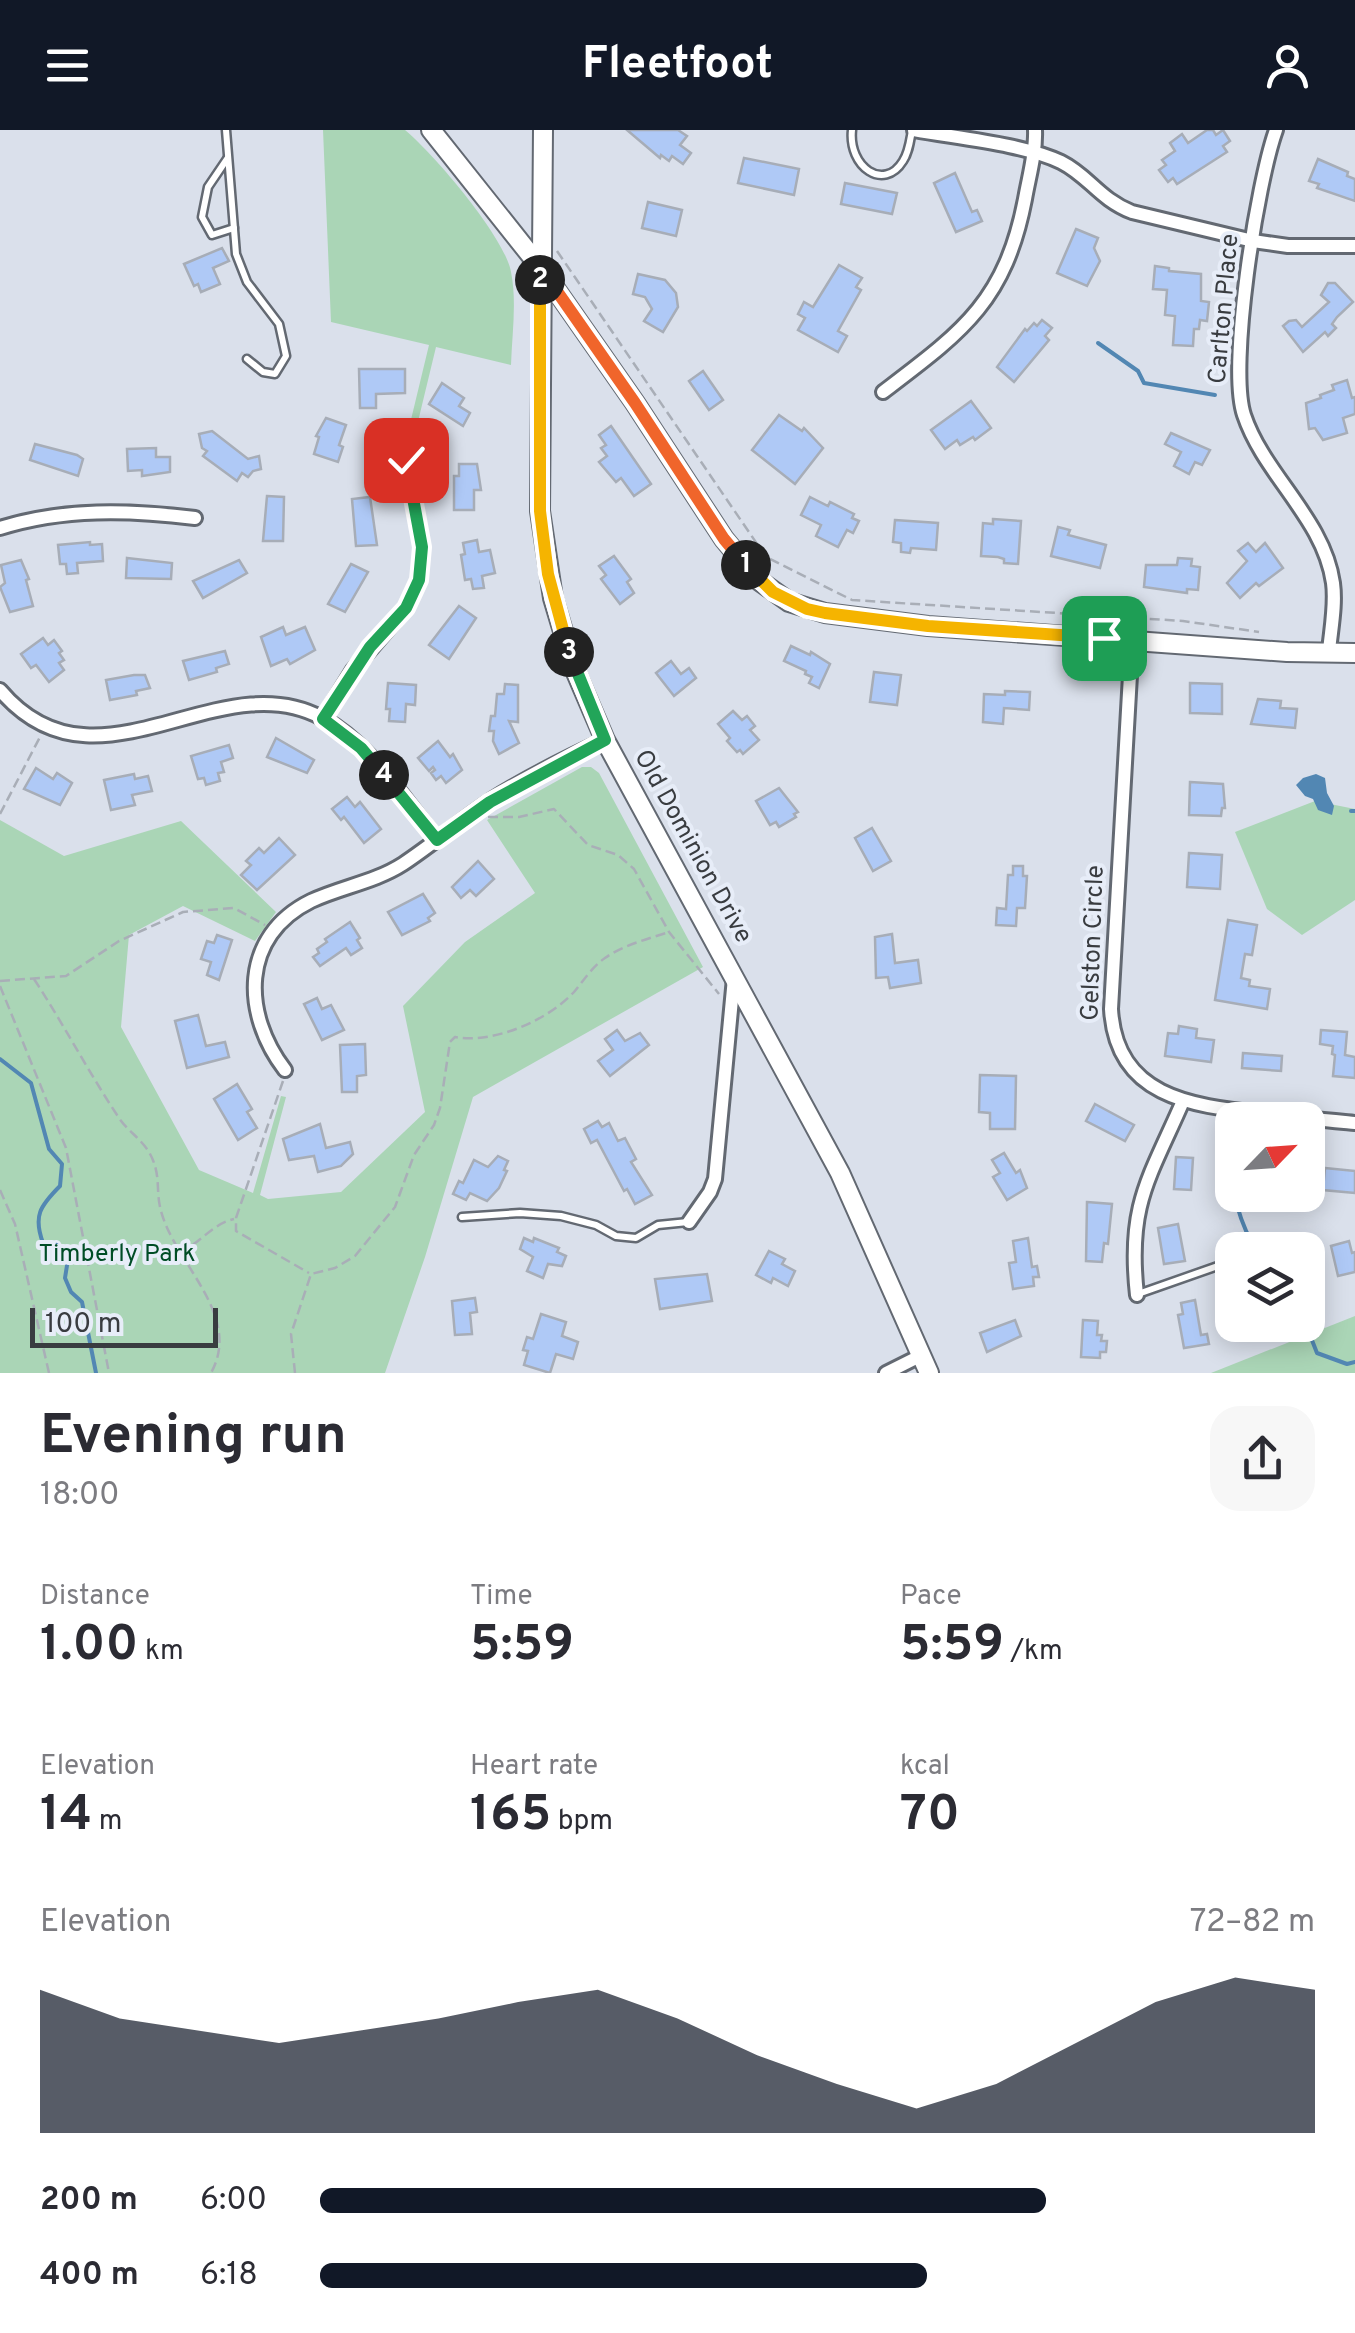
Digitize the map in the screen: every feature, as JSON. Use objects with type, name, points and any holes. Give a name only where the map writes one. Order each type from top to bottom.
[{"type":"main road","points":[[431,130],[540,267],[724,539],[773,592],[807,609],[862,619],[1287,652],[1355,653]]},
{"type":"main road","name":"Old Dominion Drive","points":[[543,130],[538,454],[543,541],[553,598],[574,668],[605,740],[852,1196],[925,1364]]},
{"type":"street","points":[[913,130],[1034,153],[1066,165],[1101,196],[1132,212],[1253,242],[1355,246]]},
{"type":"street","points":[[883,392],[958,333],[987,300],[1015,244],[1034,153],[1034,130]]},
{"type":"street","name":"Carlton Place","points":[[1276,130],[1261,181],[1238,369],[1240,401],[1256,440],[1326,555],[1334,602],[1329,651]]},
{"type":"street","points":[[323,719],[370,647],[406,608],[419,580],[422,547],[406,460]]},
{"type":"street","points":[[0,528],[32,519],[94,512],[196,518]]},
{"type":"street","name":"Gelston Circle","points":[[1132,640],[1112,1025],[1124,1058],[1134,1072],[1163,1093],[1183,1101],[1228,1110],[1355,1123]]},
{"type":"street","points":[[0,690],[19,709],[74,734],[118,736],[258,703],[281,704],[323,719],[361,748],[437,840]]},
{"type":"street","points":[[285,1070],[262,1032],[253,995],[257,964],[275,930],[313,900],[384,874],[515,787],[605,740]]},
{"type":"street","points":[[689,1222],[710,1192],[714,1178],[734,976]]},
{"type":"street","points":[[1137,1294],[1133,1247],[1140,1197],[1183,1101]]},
{"type":"street","points":[[886,1373],[925,1364]]},
{"type":"lane","points":[[226,130],[241,271],[279,324],[286,356],[274,374],[263,372],[247,359]]},
{"type":"lane","points":[[852,130],[850,144],[858,164],[865,170],[885,174],[896,170],[905,159],[913,130]]},
{"type":"lane","points":[[228,158],[208,187],[202,217],[212,235],[234,228]]},
{"type":"lane","points":[[462,1217],[520,1213],[561,1216],[596,1225],[616,1236],[636,1238],[658,1225],[689,1222]]},
{"type":"lane","points":[[1137,1294],[1215,1268]]},
{"type":"path","points":[[555,247],[766,557],[852,600],[1183,620],[1259,632]]},
{"type":"path","points":[[0,814],[46,724]]},
{"type":"path","points":[[468,818],[520,817],[554,809],[588,845],[618,855],[634,869],[669,932],[723,999]]},
{"type":"path","points":[[109,1373],[66,1148],[0,983],[66,976],[119,942],[183,912],[234,908],[275,930]]},
{"type":"path","points":[[285,1070],[236,1218],[236,1230],[311,1274],[334,1268],[355,1256],[395,1206],[414,1155],[434,1125],[450,1042],[455,1037],[474,1040],[498,1036],[520,1026],[571,995],[610,954],[669,932]]},
{"type":"path","points":[[34,980],[122,1123],[146,1147],[158,1171],[160,1210],[203,1288],[218,1328],[220,1348],[212,1373]]},
{"type":"path","points":[[0,1190],[15,1224],[49,1373]]},
{"type":"path","points":[[180,1252],[198,1244],[212,1228],[236,1218]]},
{"type":"path","points":[[294,1373],[291,1334],[311,1274]]},
{"type":"green space","points":[[323,130],[405,130],[433,157],[482,218],[511,272],[511,365],[436,347],[415,434],[408,432],[429,345],[331,322]]},
{"type":"green space","name":"Timberly Park","points":[[582,767],[599,773],[703,967],[473,1097],[385,1373],[0,1373],[0,820],[64,856],[181,821],[276,912],[255,941],[183,906],[129,935],[121,1027],[199,1170],[253,1193],[281,1096],[286,1097],[260,1195],[268,1199],[341,1192],[425,1112],[403,1006],[465,942],[535,893],[487,820]]},
{"type":"green space","points":[[1315,801],[1355,809],[1355,900],[1302,935],[1267,909],[1235,832]]},
{"type":"green space","points":[[1355,1316],[1355,1373],[1211,1373],[1289,1342],[1325,1342],[1325,1328]]},
{"type":"water","points":[[1316,774],[1325,778],[1334,806],[1332,815],[1318,810],[1313,799],[1296,785]]},
{"type":"building","points":[[627,130],[678,130],[687,136],[680,145],[691,153],[683,164],[672,156],[669,161],[661,155],[660,158]]},
{"type":"building","points":[[1207,130],[1216,135],[1223,130],[1230,141],[1223,146],[1227,152],[1177,184],[1173,178],[1168,182],[1159,170],[1166,165],[1162,160],[1175,151],[1170,143],[1182,134],[1188,143]]},
{"type":"building","points":[[744,158],[799,169],[794,195],[738,183]]},
{"type":"building","points":[[1318,159],[1355,179],[1355,201],[1317,188],[1319,184],[1309,181]]},
{"type":"building","points":[[955,173],[972,212],[977,210],[982,221],[956,232],[934,183]]},
{"type":"building","points":[[845,183],[897,193],[892,214],[841,204]]},
{"type":"building","points":[[648,202],[682,210],[676,236],[642,228]]},
{"type":"building","points":[[1076,229],[1098,238],[1094,248],[1100,261],[1087,286],[1057,273]]},
{"type":"building","points":[[222,248],[229,261],[213,268],[220,284],[201,292],[184,264]]},
{"type":"building","points":[[839,265],[862,278],[856,287],[861,290],[838,331],[847,336],[838,352],[798,330],[805,318],[798,314],[804,302],[813,307]]},
{"type":"building","points":[[1155,266],[1201,274],[1201,301],[1209,302],[1207,321],[1200,320],[1199,329],[1194,329],[1193,346],[1173,345],[1175,316],[1165,315],[1167,290],[1153,289]]},
{"type":"building","points":[[638,274],[665,280],[676,293],[678,307],[663,332],[644,321],[652,309],[645,297],[633,294]]},
{"type":"building","points":[[1328,283],[1335,283],[1353,302],[1337,317],[1332,324],[1336,328],[1328,336],[1325,332],[1303,352],[1283,326],[1296,320],[1302,327],[1329,302],[1321,295]]},
{"type":"building","points":[[1042,320],[1052,328],[1045,336],[1049,340],[1014,382],[997,367],[1025,329]]},
{"type":"building","points":[[359,369],[405,369],[405,393],[376,394],[376,408],[360,408]]},
{"type":"building","points":[[703,371],[723,400],[709,410],[689,381]]},
{"type":"building","points":[[1347,380],[1352,398],[1355,397],[1355,414],[1343,418],[1347,433],[1323,440],[1315,428],[1309,429],[1306,403]]},
{"type":"building","points":[[442,383],[464,398],[459,406],[470,413],[463,426],[429,404]]},
{"type":"building","points":[[971,401],[991,428],[975,440],[973,437],[960,445],[957,440],[945,449],[931,430]]},
{"type":"building","points":[[779,415],[802,431],[804,428],[823,448],[795,484],[752,450]]},
{"type":"building","points":[[326,418],[346,425],[338,462],[314,454],[319,437],[316,436]]},
{"type":"building","points":[[611,426],[651,484],[634,496],[621,478],[616,482],[599,462],[607,456],[599,435]]},
{"type":"building","points":[[212,431],[248,459],[259,456],[261,469],[248,477],[242,473],[237,481],[203,456],[207,451],[202,448],[199,434]]},
{"type":"building","points":[[1171,433],[1210,450],[1202,465],[1195,462],[1189,474],[1174,466],[1181,452],[1165,444]]},
{"type":"building","points":[[35,444],[83,459],[78,476],[30,460]]},
{"type":"building","points":[[156,448],[156,457],[170,457],[170,472],[142,476],[142,470],[128,471],[127,449]]},
{"type":"building","points":[[459,464],[477,464],[481,490],[474,490],[474,510],[454,510],[454,476],[459,476]]},
{"type":"building","points":[[267,496],[284,497],[283,541],[263,541]]},
{"type":"building","points":[[370,497],[377,545],[356,546],[352,499]]},
{"type":"building","points":[[810,497],[828,506],[830,502],[854,514],[852,518],[859,521],[853,533],[847,530],[838,547],[816,536],[821,525],[801,515]]},
{"type":"building","points":[[993,519],[1021,521],[1018,564],[981,556],[983,523],[993,524]]},
{"type":"building","points":[[895,520],[938,523],[936,550],[911,548],[910,553],[901,552],[901,543],[893,542]]},
{"type":"building","points":[[1058,527],[1070,530],[1068,535],[1106,545],[1100,568],[1051,556]]},
{"type":"building","points":[[477,540],[479,552],[490,550],[495,573],[482,576],[484,588],[473,589],[471,579],[465,580],[461,555],[465,554],[463,543]]},
{"type":"building","points":[[1248,543],[1256,552],[1265,543],[1283,568],[1259,586],[1256,583],[1240,598],[1227,583],[1247,561],[1238,551]]},
{"type":"building","points":[[102,544],[103,561],[77,563],[78,573],[67,574],[66,564],[60,564],[58,545]]},
{"type":"building","points":[[614,556],[631,579],[627,582],[634,593],[620,604],[601,579],[606,575],[599,566]]},
{"type":"building","points":[[127,558],[172,563],[171,579],[126,578]]},
{"type":"building","points":[[1178,558],[1192,559],[1191,566],[1200,567],[1198,590],[1187,589],[1187,593],[1144,587],[1146,565],[1177,565]]},
{"type":"building","points":[[21,560],[33,606],[10,612],[0,587],[5,583],[1,565]]},
{"type":"building","points":[[239,560],[247,573],[203,598],[193,581]]},
{"type":"building","points":[[351,564],[368,572],[345,612],[328,604]]},
{"type":"building","points":[[459,606],[476,618],[449,659],[429,645]]},
{"type":"building","points":[[283,627],[286,635],[305,627],[315,650],[290,664],[287,659],[271,666],[261,637]]},
{"type":"building","points":[[43,638],[48,645],[54,640],[64,660],[59,663],[64,670],[49,682],[21,654]]},
{"type":"building","points":[[791,646],[830,664],[819,688],[809,683],[812,677],[806,671],[784,661]]},
{"type":"building","points":[[225,651],[229,664],[189,680],[183,661]]},
{"type":"building","points":[[671,661],[681,674],[689,668],[696,678],[674,696],[656,673]]},
{"type":"building","points":[[874,672],[901,675],[897,705],[870,702]]},
{"type":"building","points":[[145,675],[150,688],[110,700],[106,680]]},
{"type":"building","points":[[388,683],[416,685],[415,705],[406,704],[405,722],[389,721]]},
{"type":"building","points":[[1190,683],[1222,684],[1222,714],[1190,713]]},
{"type":"building","points":[[505,684],[518,685],[518,722],[509,721],[519,743],[499,754],[493,741],[494,731],[489,731],[497,694],[504,694]]},
{"type":"building","points":[[1005,691],[1030,692],[1029,710],[1004,708],[1003,724],[983,722],[984,694],[1005,695]]},
{"type":"building","points":[[1258,699],[1281,701],[1280,708],[1297,709],[1295,728],[1251,724]]},
{"type":"building","points":[[733,711],[742,720],[747,716],[755,726],[750,730],[759,740],[743,754],[727,741],[730,738],[718,724]]},
{"type":"building","points":[[276,738],[314,760],[307,773],[267,757]]},
{"type":"building","points":[[438,741],[450,757],[453,754],[462,770],[446,783],[441,776],[436,780],[431,773],[433,767],[429,771],[418,758]]},
{"type":"building","points":[[229,745],[233,758],[221,762],[224,772],[218,773],[220,781],[206,785],[204,778],[198,779],[191,756]]},
{"type":"building","points":[[36,768],[53,779],[57,773],[72,783],[60,805],[24,789]]},
{"type":"building","points":[[134,774],[135,779],[148,776],[152,791],[132,795],[135,805],[111,810],[104,780]]},
{"type":"building","points":[[1190,782],[1223,784],[1225,808],[1221,816],[1189,815]]},
{"type":"building","points":[[779,788],[798,812],[779,827],[776,822],[770,825],[756,801]]},
{"type":"building","points":[[347,797],[355,807],[360,802],[381,829],[364,843],[344,817],[341,820],[332,809]]},
{"type":"building","points":[[872,828],[891,861],[873,871],[855,838]]},
{"type":"building","points":[[279,838],[295,855],[257,890],[241,875],[251,865],[246,861],[259,848],[264,853]]},
{"type":"building","points":[[1189,853],[1222,855],[1220,889],[1187,887]]},
{"type":"building","points":[[478,861],[494,879],[476,896],[470,890],[461,898],[452,887]]},
{"type":"building","points":[[1013,866],[1023,866],[1023,876],[1027,876],[1025,908],[1017,908],[1016,926],[996,925],[997,908],[1006,909],[1008,875],[1013,875]]},
{"type":"building","points":[[423,894],[435,913],[428,918],[430,921],[402,935],[388,912]]},
{"type":"building","points":[[1228,920],[1257,925],[1252,955],[1245,954],[1241,978],[1250,980],[1249,986],[1270,989],[1267,1009],[1215,1000]]},
{"type":"building","points":[[350,922],[362,948],[351,955],[346,948],[320,966],[313,957],[319,953],[317,949]]},
{"type":"building","points":[[892,934],[895,963],[918,960],[921,983],[890,988],[888,977],[876,978],[875,937]]},
{"type":"building","points":[[217,935],[232,940],[219,980],[207,975],[211,962],[201,959],[207,941],[214,943]]},
{"type":"building","points":[[317,998],[322,1009],[331,1005],[344,1030],[322,1040],[304,1004]]},
{"type":"building","points":[[198,1015],[206,1046],[225,1042],[229,1057],[187,1068],[175,1021]]},
{"type":"building","points":[[1179,1026],[1197,1029],[1196,1038],[1214,1040],[1211,1062],[1165,1056],[1168,1033],[1178,1034]]},
{"type":"building","points":[[617,1030],[625,1041],[640,1033],[649,1045],[610,1076],[598,1061],[613,1050],[605,1039]]},
{"type":"building","points":[[1321,1030],[1347,1032],[1345,1055],[1355,1057],[1355,1078],[1333,1076],[1333,1046],[1320,1044]]},
{"type":"building","points":[[365,1044],[366,1075],[357,1076],[357,1092],[342,1092],[340,1045]]},
{"type":"building","points":[[1243,1053],[1282,1056],[1281,1071],[1242,1068]]},
{"type":"building","points":[[980,1075],[1016,1076],[1015,1129],[990,1129],[990,1113],[979,1112]]},
{"type":"building","points":[[237,1084],[252,1109],[247,1112],[257,1128],[238,1140],[214,1099]]},
{"type":"building","points":[[1095,1104],[1134,1125],[1125,1141],[1086,1121]]},
{"type":"building","points":[[598,1121],[602,1127],[609,1123],[618,1141],[625,1138],[636,1159],[631,1162],[652,1195],[635,1204],[627,1189],[624,1191],[597,1140],[591,1143],[584,1129]]},
{"type":"building","points":[[320,1124],[326,1148],[350,1142],[353,1154],[341,1166],[318,1172],[314,1156],[289,1160],[283,1139]]},
{"type":"building","points":[[1004,1153],[1016,1173],[1020,1170],[1027,1188],[1007,1200],[993,1177],[1000,1173],[992,1160]]},
{"type":"building","points":[[498,1156],[508,1161],[504,1170],[507,1171],[487,1201],[470,1193],[466,1200],[453,1194],[474,1160],[488,1167]]},
{"type":"building","points":[[1176,1157],[1193,1158],[1191,1190],[1174,1189]]},
{"type":"building","points":[[1325,1168],[1355,1171],[1355,1193],[1325,1190]]},
{"type":"building","points":[[1087,1202],[1112,1204],[1102,1262],[1086,1261]]},
{"type":"building","points":[[1178,1224],[1185,1261],[1164,1264],[1158,1228]]},
{"type":"building","points":[[524,1238],[559,1248],[557,1252],[566,1256],[562,1266],[548,1264],[543,1278],[527,1271],[533,1257],[520,1249]]},
{"type":"building","points":[[1028,1238],[1032,1267],[1037,1266],[1039,1277],[1033,1277],[1034,1286],[1013,1289],[1009,1263],[1016,1262],[1013,1241]]},
{"type":"building","points":[[1349,1241],[1352,1253],[1355,1252],[1355,1272],[1338,1276],[1331,1246]]},
{"type":"building","points":[[769,1251],[785,1259],[782,1264],[795,1271],[788,1286],[756,1275]]},
{"type":"building","points":[[707,1274],[712,1301],[660,1309],[655,1279]]},
{"type":"building","points":[[475,1298],[477,1312],[470,1313],[472,1334],[455,1335],[452,1301]]},
{"type":"building","points":[[1195,1300],[1201,1335],[1207,1334],[1209,1344],[1184,1348],[1178,1315],[1183,1314],[1181,1303]]},
{"type":"building","points":[[541,1314],[566,1322],[562,1336],[578,1342],[573,1359],[556,1354],[550,1373],[524,1365],[527,1337],[533,1339]]},
{"type":"building","points":[[1015,1320],[1021,1336],[987,1352],[980,1333]]},
{"type":"building","points":[[1083,1320],[1098,1321],[1097,1335],[1102,1335],[1101,1341],[1107,1341],[1106,1352],[1100,1352],[1100,1358],[1081,1357]]},
{"type":"waterway","points":[[1098,343],[1138,371],[1144,383],[1215,395]]},
{"type":"waterway","points":[[0,1059],[31,1083],[49,1149],[62,1164],[60,1186],[43,1206],[39,1226],[43,1243],[57,1243],[69,1253],[65,1278],[71,1292],[82,1302],[96,1373]]},
{"type":"waterway","points":[[1239,1212],[1246,1232]]},
{"type":"waterway","points":[[1313,1342],[1317,1353],[1347,1364],[1355,1362]]},
{"type":"route","points":[[406,460],[422,547],[419,580],[406,608],[370,647],[323,719],[361,748],[437,840],[515,787],[605,740],[574,668],[553,598],[543,541],[538,454],[540,267],[724,539],[773,592],[807,609],[862,619],[1104,638]]}]
